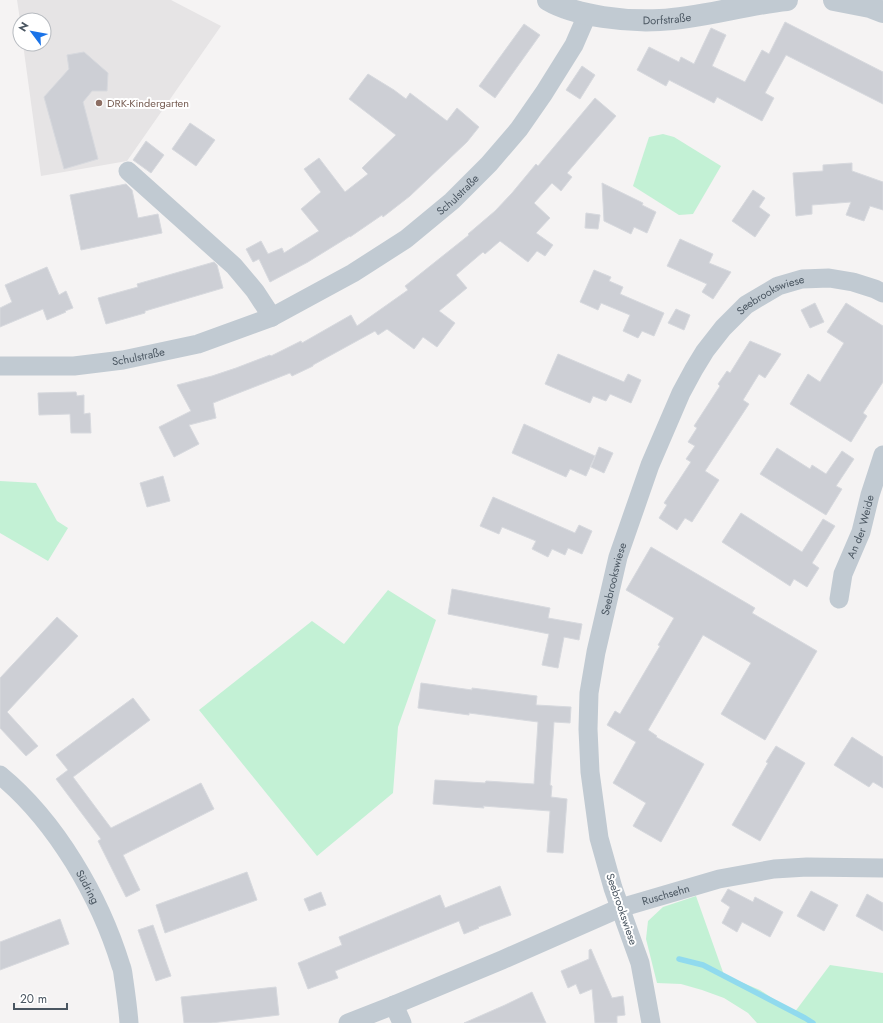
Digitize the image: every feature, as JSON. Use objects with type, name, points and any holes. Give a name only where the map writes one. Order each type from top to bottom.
[{"type":"street","name":"Dorfstraße","points":[[548,0],[560,7],[587,15],[628,20],[661,20],[697,16],[767,2],[787,0]]},
{"type":"street","points":[[834,0],[870,7],[883,12]]},
{"type":"street","name":"Schulstraße","points":[[0,366],[74,366],[123,360],[198,344],[272,317],[353,273],[406,239],[452,201],[489,164],[519,129],[544,93],[574,45],[587,15]]},
{"type":"street","points":[[128,171],[234,266],[255,291],[272,317]]},
{"type":"street","name":"Seebrookswiese","points":[[651,1023],[640,964],[613,888],[599,838],[590,772],[588,729],[589,693],[596,652],[618,557],[650,465],[682,393],[705,351],[722,328],[746,305],[778,286],[802,279],[829,278],[853,282],[883,293]]},
{"type":"street","name":"An der Weide","points":[[839,599],[843,574],[861,532],[870,495],[883,455]]},
{"type":"street","name":"Südring","points":[[0,775],[34,808],[63,844],[102,913],[122,967],[129,1023]]},
{"type":"street","name":"Ruschsehn","points":[[348,1023],[502,960],[620,908],[719,879],[774,869],[807,867],[883,868]]},
{"type":"street","points":[[394,1005],[402,1023]]},
{"type":"shaded area","name":"DRK-Kindergarten","points":[[17,0],[171,0],[221,26],[127,161],[41,176],[24,52],[52,52],[52,12],[19,12]]},
{"type":"green space","points":[[663,134],[674,137],[721,166],[693,214],[679,215],[633,186],[649,137]]},
{"type":"green space","points":[[0,481],[36,483],[57,521],[68,528],[48,561],[0,533]]},
{"type":"green space","points":[[388,590],[436,620],[398,727],[393,793],[317,856],[199,710],[312,621],[344,644]]},
{"type":"green space","points":[[696,896],[724,975],[760,990],[794,1013],[830,965],[883,973],[883,1023],[757,1023],[748,1013],[724,998],[681,984],[657,983],[646,939],[648,921],[663,907]]},
{"type":"building","points":[[785,22],[883,72],[883,104],[786,55],[765,93],[774,98],[762,121],[717,97],[714,103],[669,80],[666,86],[637,70],[649,47],[679,62],[681,57],[694,64],[711,28],[726,35],[712,66],[745,82],[762,50],[769,54]]},
{"type":"building","points":[[524,24],[540,35],[495,98],[479,86]]},
{"type":"building","points":[[84,52],[108,73],[107,91],[92,91],[83,102],[98,159],[64,169],[44,97],[69,69],[67,55]]},
{"type":"building","points":[[582,66],[595,75],[580,99],[566,90]]},
{"type":"building","points":[[368,74],[406,99],[410,93],[447,121],[457,108],[479,127],[467,142],[410,196],[383,217],[382,215],[350,237],[270,282],[259,259],[253,262],[246,249],[261,241],[268,254],[282,248],[284,253],[319,231],[301,209],[321,192],[304,169],[319,158],[345,192],[368,174],[362,168],[396,135],[349,99]]},
{"type":"building","points":[[595,98],[616,116],[567,173],[572,177],[561,191],[552,183],[534,203],[550,218],[536,233],[553,245],[545,256],[537,251],[528,262],[500,241],[485,254],[483,252],[456,275],[467,288],[439,311],[455,323],[437,347],[423,337],[414,349],[387,329],[378,335],[375,331],[313,366],[292,376],[290,373],[213,403],[216,418],[189,425],[199,444],[174,457],[159,427],[191,411],[177,385],[212,376],[270,355],[271,356],[301,341],[302,343],[351,315],[357,326],[408,290],[405,286],[469,235],[468,234],[495,211],[536,164],[538,166]]},
{"type":"building","points":[[190,123],[215,140],[196,166],[172,149]]},
{"type":"building","points":[[146,141],[164,155],[151,173],[133,160]]},
{"type":"building","points":[[852,163],[852,171],[883,182],[883,210],[870,206],[864,221],[846,215],[851,202],[812,205],[812,214],[796,216],[793,173],[823,171],[823,165]]},
{"type":"building","points":[[602,183],[643,203],[642,205],[656,212],[647,233],[634,227],[631,234],[604,221]]},
{"type":"building","points":[[126,184],[132,190],[138,218],[158,214],[162,233],[81,250],[70,195]]},
{"type":"building","points":[[753,190],[765,198],[759,207],[770,215],[755,237],[732,221]]},
{"type":"building","points":[[586,213],[600,215],[598,229],[585,228]]},
{"type":"building","points":[[680,239],[713,254],[709,263],[731,272],[713,299],[702,292],[707,284],[667,266]]},
{"type":"building","points":[[214,262],[217,265],[223,288],[106,324],[98,298],[138,287],[137,284]]},
{"type":"building","points":[[47,267],[59,295],[66,291],[73,308],[47,320],[43,309],[0,327],[0,308],[12,302],[5,285]]},
{"type":"building","points":[[594,270],[611,277],[609,281],[623,287],[620,294],[664,313],[654,336],[642,331],[638,338],[623,331],[630,315],[601,303],[598,310],[580,302]]},
{"type":"building","points":[[815,303],[824,322],[810,328],[801,310]]},
{"type":"building","points":[[846,303],[883,326],[883,382],[863,413],[867,416],[851,442],[790,404],[808,374],[820,382],[844,343],[827,332]]},
{"type":"building","points":[[676,309],[690,315],[684,330],[668,323]]},
{"type":"building","points":[[750,341],[781,354],[765,378],[759,374],[743,400],[749,404],[705,471],[719,480],[692,522],[685,518],[677,530],[659,518],[667,505],[664,503],[691,462],[686,459],[695,446],[688,442],[697,428],[694,426],[720,386],[718,384],[727,371],[730,373]]},
{"type":"building","points":[[558,354],[624,382],[628,374],[641,380],[631,403],[610,394],[606,401],[593,396],[590,403],[545,384]]},
{"type":"building","points":[[76,392],[77,396],[84,395],[84,414],[90,413],[91,433],[71,433],[70,414],[39,415],[38,393]]},
{"type":"building","points":[[524,424],[595,456],[586,476],[570,469],[566,477],[512,453]]},
{"type":"building","points":[[599,447],[613,453],[604,473],[591,467]]},
{"type":"building","points":[[777,448],[810,469],[812,465],[826,474],[842,451],[854,459],[836,486],[842,489],[826,515],[760,474]]},
{"type":"building","points":[[163,476],[170,501],[147,507],[140,483]]},
{"type":"building","points":[[493,497],[575,533],[579,525],[592,531],[582,554],[568,548],[565,555],[552,549],[548,557],[532,549],[536,541],[502,527],[499,534],[480,526]]},
{"type":"building","points":[[741,513],[802,552],[823,519],[835,526],[812,563],[819,568],[807,587],[794,579],[790,586],[722,542]]},
{"type":"building","points":[[651,547],[755,608],[752,613],[817,651],[765,740],[721,714],[751,663],[703,635],[648,730],[657,736],[656,737],[704,764],[661,842],[633,826],[646,803],[613,783],[636,742],[607,725],[615,711],[620,714],[660,646],[658,645],[674,618],[626,590]]},
{"type":"building","points":[[452,589],[550,608],[548,618],[582,624],[579,640],[564,637],[558,668],[542,665],[549,634],[448,614]]},
{"type":"building","points":[[57,617],[78,636],[7,712],[38,746],[26,756],[0,728],[0,678]]},
{"type":"building","points":[[421,683],[472,690],[472,688],[537,696],[536,705],[571,707],[570,723],[554,722],[550,785],[552,786],[551,797],[567,799],[563,853],[547,852],[550,811],[433,804],[435,780],[534,784],[538,722],[418,708]]},
{"type":"building","points":[[133,698],[150,720],[73,777],[111,828],[201,783],[214,809],[123,855],[140,890],[126,897],[98,841],[101,839],[56,779],[68,770],[56,755]]},
{"type":"building","points":[[852,737],[883,757],[883,788],[873,782],[869,787],[834,765]]},
{"type":"building","points":[[776,746],[805,763],[760,841],[732,825],[768,763],[766,762]]},
{"type":"building","points":[[247,872],[257,900],[165,933],[156,905]]},
{"type":"building","points":[[500,886],[511,915],[478,927],[479,928],[464,934],[459,921],[335,971],[338,978],[308,989],[298,963],[342,945],[339,937],[440,895],[445,908]]},
{"type":"building","points":[[728,889],[753,902],[755,897],[783,912],[770,937],[742,922],[737,932],[722,923],[730,907],[721,901]]},
{"type":"building","points":[[811,891],[838,905],[824,931],[797,916]]},
{"type":"building","points":[[321,892],[326,905],[309,911],[304,899]]},
{"type":"building","points":[[867,894],[883,903],[883,931],[856,916]]},
{"type":"building","points":[[60,919],[69,944],[0,970],[0,942]]},
{"type":"building","points":[[153,925],[171,976],[156,981],[138,930]]},
{"type":"building","points":[[591,949],[612,998],[623,996],[625,1015],[617,1016],[617,1023],[595,1023],[592,989],[580,994],[576,984],[568,988],[561,971],[589,959],[589,950]]},
{"type":"building","points":[[276,987],[279,1015],[211,1023],[184,1023],[181,997]]},
{"type":"building","points":[[532,992],[546,1023],[464,1023],[505,1005]]},
{"type":"waterway","points":[[679,959],[703,965],[813,1023]]},
{"type":"place","name":"DRK-Kindergarten","points":[[99,103]]}]
